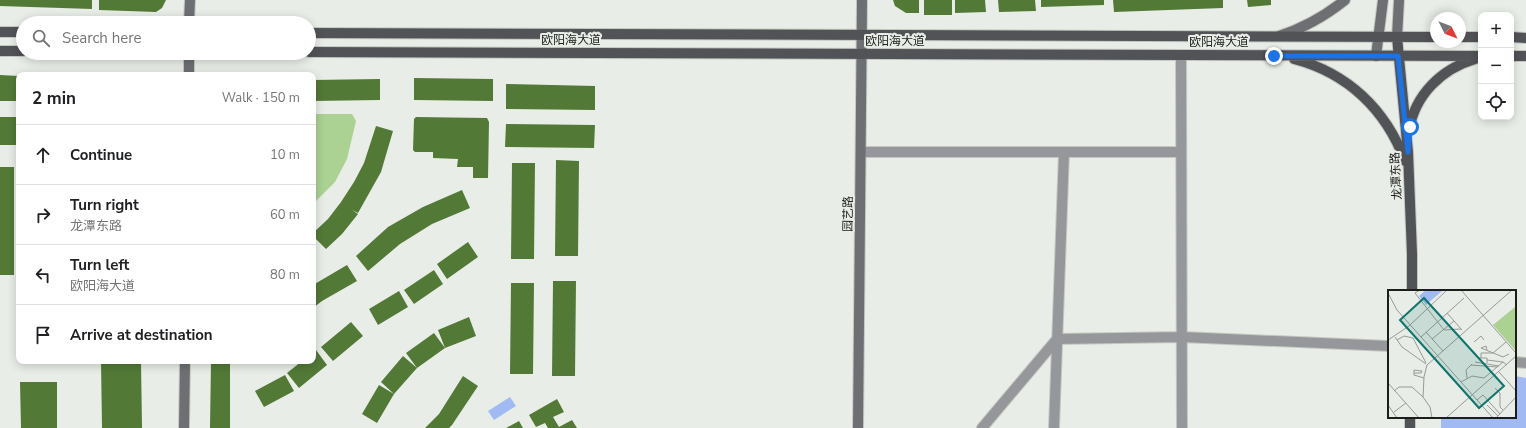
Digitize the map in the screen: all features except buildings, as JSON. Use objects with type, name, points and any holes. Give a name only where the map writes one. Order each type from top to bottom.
[{"type":"main road","points":[[0,32],[16,32]]},
{"type":"main road","name":"欧阳海大道","points":[[316,33],[1430,37]]},
{"type":"main road","name":"龙潭东路","points":[[1397,37],[1410,178],[1412,290]]},
{"type":"main road","points":[[1466,37],[1478,37]]},
{"type":"main road","points":[[1514,38],[1526,38]]},
{"type":"main road","points":[[0,51],[16,51]]},
{"type":"main road","name":"欧阳海大道","points":[[316,52],[1478,57]]},
{"type":"main road","points":[[1274,56],[1288,58],[1316,66],[1341,78],[1363,96],[1385,120],[1393,133],[1400,148],[1410,178]]},
{"type":"main road","points":[[1514,56],[1526,56]]},
{"type":"main road","points":[[1408,152],[1410,127],[1413,116],[1431,84],[1448,70],[1467,61],[1478,58]]},
{"type":"street","points":[[189,16],[190,0]]},
{"type":"street","name":"园艺路","points":[[858,428],[862,0]]},
{"type":"street","points":[[1275,37],[1307,25],[1322,17],[1345,0]]},
{"type":"street","points":[[1376,56],[1383,0]]},
{"type":"street","points":[[1397,37],[1399,0]]},
{"type":"street","points":[[1181,55],[1182,428]]},
{"type":"street","points":[[189,60],[189,72]]},
{"type":"street","points":[[861,152],[1181,152]]},
{"type":"street","points":[[1054,428],[1064,152]]},
{"type":"street","points":[[982,428],[1057,339],[1182,337],[1388,346]]},
{"type":"street","points":[[1516,362],[1526,363]]},
{"type":"street","points":[[184,428],[185,364]]},
{"type":"green space","points":[[316,114],[352,114],[356,121],[347,159],[335,182],[316,201]]},
{"type":"water","points":[[1516,376],[1526,378],[1526,428],[1441,428],[1441,418],[1516,418]]},
{"type":"water","points":[[510,397],[516,406],[494,420],[488,411]]},
{"type":"route","points":[[1274,56],[1398,56],[1408,152],[1410,127]]}]
